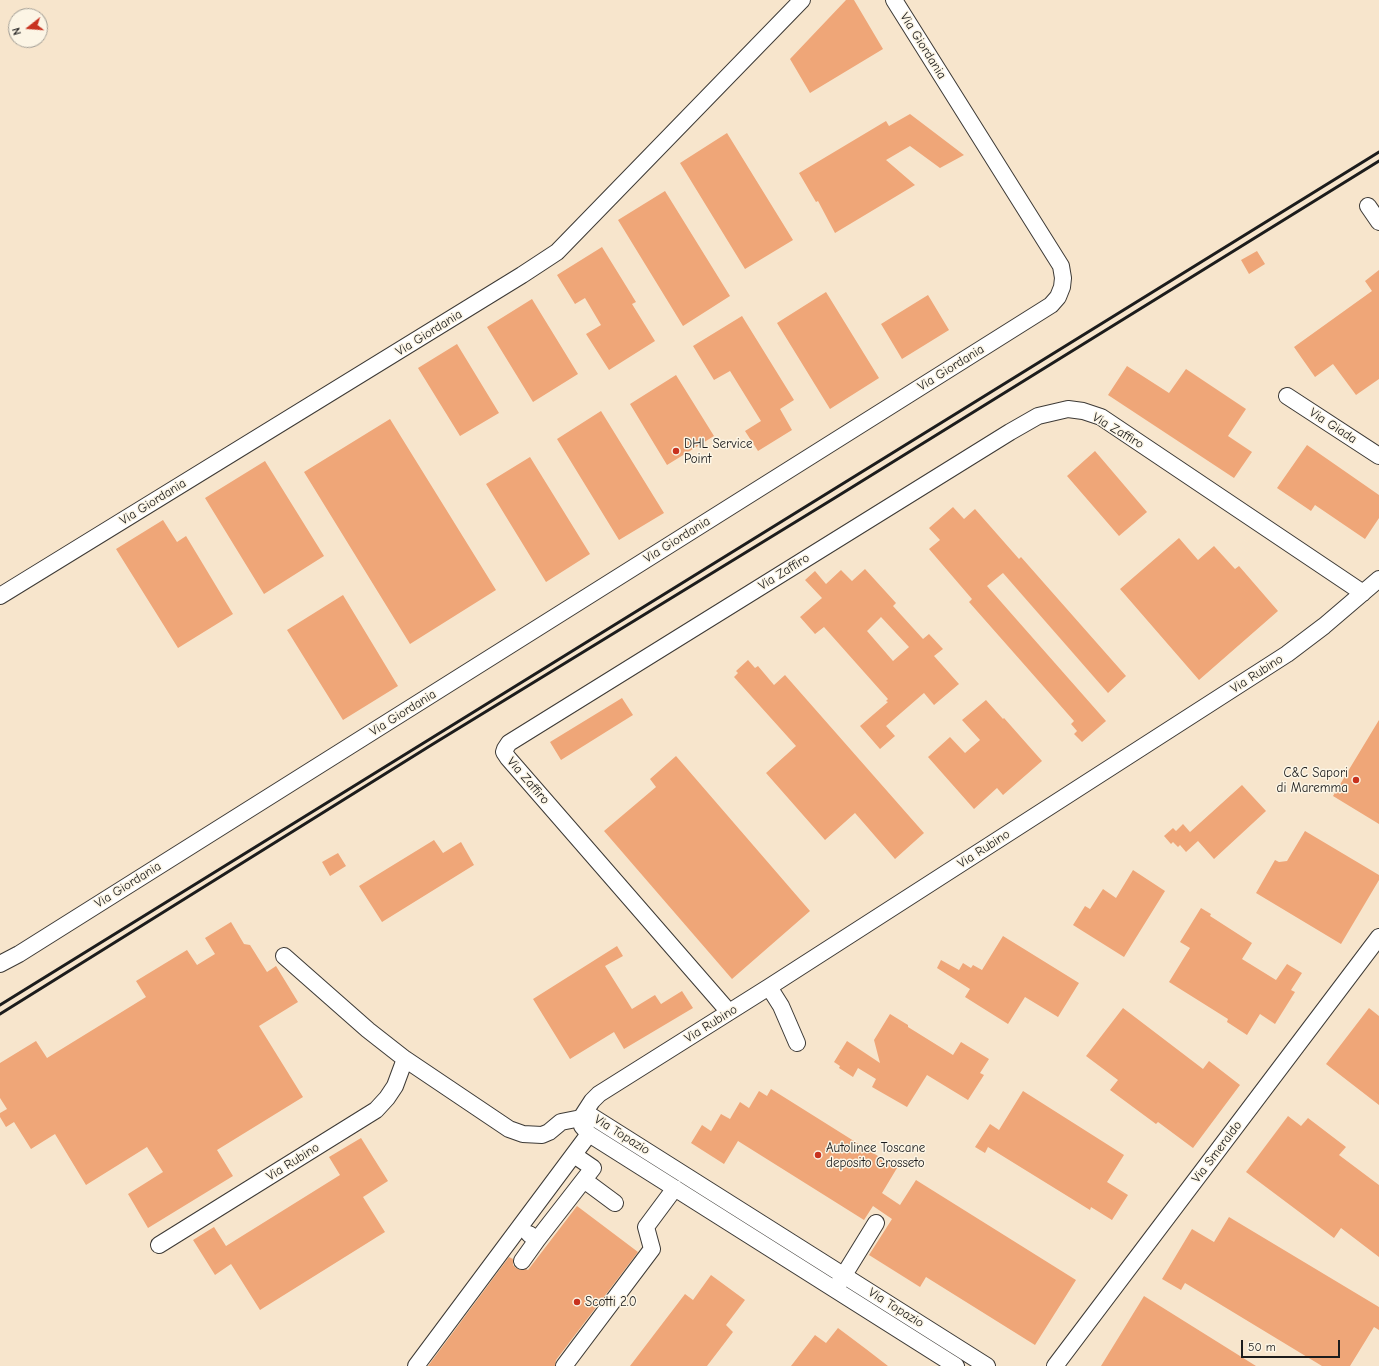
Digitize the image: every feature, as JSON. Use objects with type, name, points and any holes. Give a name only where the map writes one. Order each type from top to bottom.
[{"type":"street","name":"Via Giordania","points":[[0,596],[558,252],[802,0]]},
{"type":"street","name":"Via Giordania","points":[[0,964],[32,946],[1051,306],[1058,297],[1062,287],[1063,278],[1061,266],[894,0]]},
{"type":"street","points":[[1368,206],[1379,222]]},
{"type":"street","name":"Via Giada","points":[[1287,396],[1379,456]]},
{"type":"street","name":"Via Zaffiro","points":[[729,1012],[508,758],[504,752],[509,743],[1010,432],[1038,416],[1068,409],[1083,411],[1101,417],[1363,593]]},
{"type":"street","name":"Via Rubino","points":[[583,1115],[592,1101],[599,1094],[769,987],[1287,654],[1324,626],[1379,579]]},
{"type":"street","name":"Via Smeraldo","points":[[1055,1366],[1379,937]]},
{"type":"street","points":[[284,956],[368,1030],[405,1059],[509,1129],[523,1134],[542,1135],[549,1132],[561,1122],[583,1115]]},
{"type":"street","points":[[769,987],[781,1006],[798,1043]]},
{"type":"street","name":"Via Rubino","points":[[159,1245],[376,1110],[395,1086],[405,1059]]},
{"type":"street","name":"Via Topazio","points":[[956,1366],[938,1361],[835,1289],[589,1134],[582,1126],[583,1115],[844,1275],[987,1366]]},
{"type":"street","points":[[416,1366],[589,1134]]},
{"type":"street","points":[[522,1261],[593,1168],[574,1155]]},
{"type":"street","points":[[584,1180],[615,1203]]},
{"type":"street","points":[[564,1366],[652,1249],[646,1227],[675,1188]]},
{"type":"street","points":[[835,1289],[876,1223]]},
{"type":"street","points":[[520,1227],[537,1240]]},
{"type":"building","points":[[846,0],[854,0],[883,49],[810,93],[790,59]]},
{"type":"building","points":[[910,114],[964,155],[940,168],[910,146],[886,160],[915,185],[835,233],[818,201],[816,202],[799,173],[886,121],[889,126]]},
{"type":"building","points":[[727,133],[793,240],[745,269],[680,163]]},
{"type":"building","points":[[665,191],[730,296],[683,326],[618,220]]},
{"type":"building","points":[[602,247],[636,302],[632,304],[655,341],[609,370],[586,334],[601,325],[585,298],[575,304],[557,275]]},
{"type":"building","points":[[1257,251],[1265,264],[1249,274],[1241,260]]},
{"type":"building","points":[[1379,270],[1379,379],[1356,395],[1333,364],[1315,377],[1294,347],[1372,291],[1365,281]]},
{"type":"building","points":[[826,292],[879,378],[830,409],[777,323]]},
{"type":"building","points":[[928,295],[949,330],[902,359],[881,324]]},
{"type":"building","points":[[532,299],[578,374],[533,402],[487,327]]},
{"type":"building","points":[[742,316],[794,400],[780,409],[792,430],[758,451],[745,431],[761,421],[730,371],[714,380],[693,346]]},
{"type":"building","points":[[457,344],[499,413],[460,436],[418,368]]},
{"type":"building","points":[[1127,366],[1169,393],[1186,369],[1246,409],[1228,436],[1252,452],[1234,478],[1108,395]]},
{"type":"building","points":[[676,375],[714,436],[667,465],[630,404]]},
{"type":"building","points":[[601,411],[664,513],[619,540],[557,439]]},
{"type":"building","points":[[390,419],[496,590],[410,644],[304,472]]},
{"type":"building","points":[[1307,445],[1379,495],[1379,518],[1365,539],[1315,505],[1311,511],[1277,488]]},
{"type":"building","points":[[1095,451],[1147,512],[1119,536],[1067,476]]},
{"type":"building","points":[[530,457],[590,554],[546,582],[486,484]]},
{"type":"building","points":[[265,461],[324,556],[264,594],[205,498]]},
{"type":"building","points":[[953,507],[964,519],[975,509],[1019,559],[1021,557],[1126,676],[1108,693],[1003,573],[987,586],[1106,721],[1082,742],[1074,734],[1077,731],[1071,724],[1074,721],[969,602],[972,599],[929,549],[940,540],[929,528]]},
{"type":"building","points":[[163,520],[177,542],[186,536],[233,614],[178,648],[116,549]]},
{"type":"building","points":[[1179,538],[1198,560],[1214,546],[1235,569],[1239,566],[1278,611],[1199,680],[1120,589]]},
{"type":"building","points":[[865,569],[896,603],[893,606],[923,639],[929,634],[943,649],[934,656],[959,684],[934,705],[924,693],[886,726],[895,736],[880,749],[860,726],[888,702],[886,701],[888,699],[824,627],[815,634],[800,617],[822,598],[805,580],[815,571],[826,584],[841,570],[852,581]],"holes":[[[881,617],[909,647],[893,661],[867,631]]]},
{"type":"building","points":[[343,595],[398,686],[343,720],[287,630]]},
{"type":"building","points":[[748,660],[755,668],[758,666],[774,685],[785,675],[924,833],[895,859],[855,813],[825,840],[766,773],[796,746],[734,677],[738,673],[736,671]]},
{"type":"building","points":[[622,698],[633,715],[561,760],[550,742]]},
{"type":"building","points":[[986,700],[1042,761],[1003,795],[997,788],[974,809],[928,757],[950,737],[965,753],[980,740],[962,720]]},
{"type":"building","points":[[1379,720],[1379,824],[1333,796]]},
{"type":"building","points":[[676,756],[810,911],[732,979],[604,831],[656,787],[650,779]]},
{"type":"building","points":[[1242,785],[1266,811],[1214,859],[1198,841],[1186,852],[1180,845],[1178,847],[1173,842],[1171,844],[1164,836],[1173,828],[1176,831],[1183,824],[1190,832]]},
{"type":"building","points":[[1305,831],[1379,875],[1379,880],[1341,944],[1256,893],[1275,860],[1279,862],[1287,861]]},
{"type":"building","points":[[434,840],[443,853],[461,842],[474,865],[382,922],[359,886]]},
{"type":"building","points":[[338,853],[346,866],[330,876],[322,862]]},
{"type":"building","points":[[1133,870],[1165,891],[1124,957],[1073,925],[1085,906],[1090,909],[1103,889],[1116,898]]},
{"type":"building","points":[[1201,908],[1211,914],[1210,916],[1252,943],[1242,959],[1276,980],[1287,964],[1302,973],[1291,990],[1295,992],[1275,1024],[1260,1014],[1247,1035],[1227,1022],[1228,1019],[1169,982],[1190,948],[1180,942]]},
{"type":"building","points":[[231,922],[244,944],[250,945],[267,972],[276,966],[298,1002],[259,1026],[303,1097],[217,1150],[233,1176],[148,1228],[128,1194],[163,1172],[147,1147],[86,1185],[55,1134],[31,1149],[14,1122],[6,1127],[0,1117],[0,1113],[7,1109],[0,1098],[0,1063],[36,1041],[47,1058],[146,997],[136,981],[187,950],[197,965],[215,954],[205,938]]},
{"type":"building","points":[[1003,936],[1079,983],[1058,1017],[1025,997],[1008,1024],[965,997],[970,989],[937,968],[941,960],[959,970],[963,963],[971,968],[973,965],[982,970]]},
{"type":"building","points":[[617,946],[623,956],[605,966],[632,1009],[655,995],[661,1004],[682,991],[693,1008],[624,1049],[614,1032],[570,1059],[533,999]]},
{"type":"building","points":[[1123,1008],[1203,1069],[1209,1061],[1240,1085],[1193,1148],[1158,1122],[1156,1124],[1110,1090],[1118,1080],[1086,1056]]},
{"type":"building","points":[[1369,1008],[1379,1016],[1379,1105],[1326,1064]]},
{"type":"building","points":[[890,1014],[953,1055],[961,1042],[989,1059],[980,1073],[984,1075],[968,1100],[927,1075],[907,1107],[872,1087],[876,1079],[858,1068],[853,1077],[839,1068],[840,1066],[834,1062],[847,1041],[880,1063],[874,1040]]},
{"type":"building","points":[[771,1089],[897,1168],[882,1193],[900,1205],[916,1180],[1076,1280],[1035,1345],[926,1277],[920,1287],[869,1255],[892,1219],[873,1206],[864,1220],[738,1141],[724,1164],[691,1143],[702,1125],[711,1131],[721,1114],[730,1119],[740,1102],[749,1108],[759,1091],[767,1096]]},
{"type":"building","points":[[1023,1091],[1124,1155],[1107,1182],[1128,1195],[1112,1220],[1091,1207],[1090,1210],[988,1147],[985,1153],[975,1147],[990,1124],[999,1130]]},
{"type":"building","points":[[1288,1116],[1301,1126],[1308,1118],[1346,1147],[1339,1155],[1379,1185],[1379,1257],[1341,1228],[1334,1238],[1246,1172]]},
{"type":"building","points":[[361,1138],[388,1181],[363,1197],[385,1232],[260,1310],[231,1264],[215,1275],[193,1240],[214,1227],[226,1246],[340,1175],[329,1157]]},
{"type":"building","points":[[577,1206],[638,1252],[556,1360],[555,1366],[428,1366],[509,1257],[513,1259],[513,1265],[516,1268],[528,1270]]},
{"type":"building","points":[[1229,1217],[1379,1307],[1379,1330],[1374,1327],[1350,1366],[1322,1366],[1185,1283],[1181,1290],[1162,1279],[1192,1229],[1214,1242]]},
{"type":"building","points":[[711,1275],[745,1300],[726,1325],[733,1332],[707,1366],[630,1366],[685,1294],[693,1300]]},
{"type":"building","points":[[1144,1296],[1256,1366],[1101,1366]]},
{"type":"building","points":[[838,1328],[888,1366],[791,1366],[815,1335],[826,1343]]},
{"type":"railway","points":[[0,1005],[1379,152]]},
{"type":"railway","points":[[0,1014],[433,744],[833,499],[1379,161]]},
{"type":"place","name":"DHL Service Point","points":[[676,451]]},
{"type":"place","name":"C&C Sapori di Maremma","points":[[1356,780]]},
{"type":"place","name":"Autolinee Toscane deposito Grosseto","points":[[818,1155]]},
{"type":"place","name":"Scotti 2.0","points":[[577,1302]]}]
